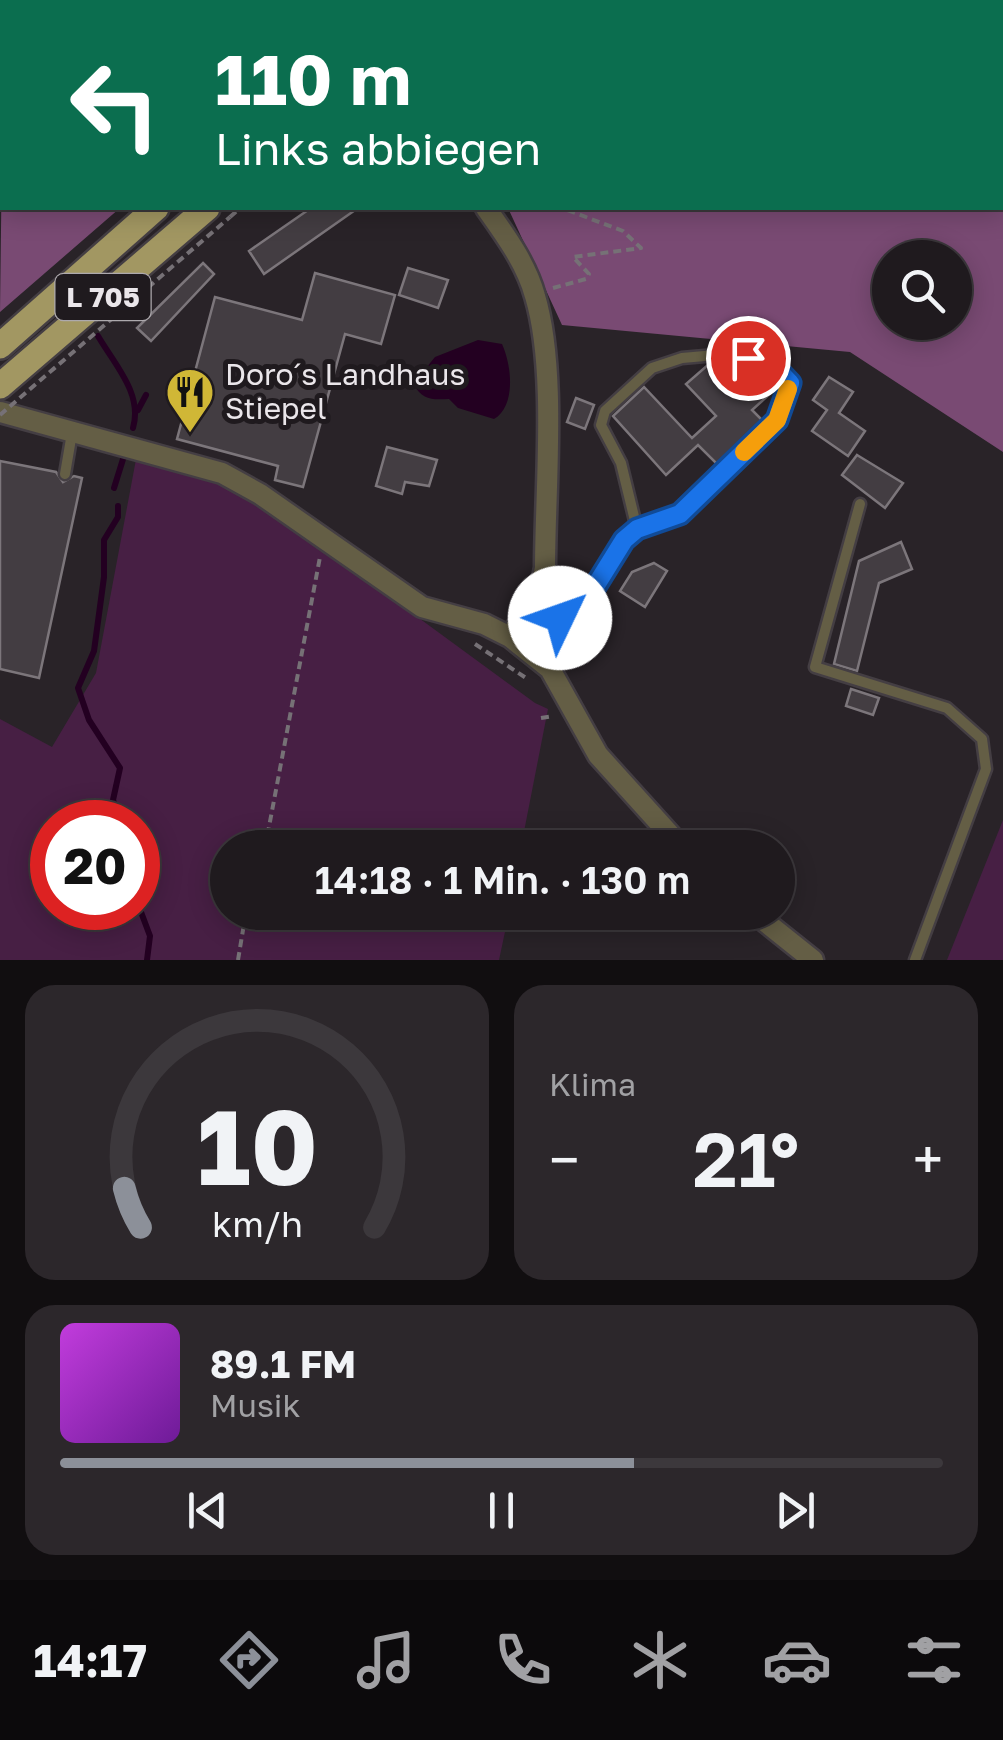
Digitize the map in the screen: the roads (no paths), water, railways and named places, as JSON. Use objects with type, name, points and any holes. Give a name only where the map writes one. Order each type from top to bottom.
[{"type":"main road","name":"L 705","points":[[0,346],[154,210]]},
{"type":"main road","name":"L 705","points":[[0,386],[219,212]]},
{"type":"street","points":[[485,210],[517,254],[538,309],[545,371],[545,568],[532,606],[510,637]]},
{"type":"street","points":[[0,414],[222,472],[422,607],[484,624],[510,637],[550,669],[598,755],[666,830]]},
{"type":"street","points":[[776,930],[813,960]]},
{"type":"lane","points":[[532,606],[560,618],[580,611],[616,550],[637,529],[680,514],[777,420],[790,383],[770,362],[716,356],[682,358],[652,368],[605,411],[602,424],[620,463],[637,529]]},
{"type":"lane","points":[[65,474],[72,433]]},
{"type":"lane","points":[[860,504],[815,667],[947,708],[982,739],[986,770],[915,960]]},
{"type":"waterway","points":[[98,336],[131,392],[133,428]]},
{"type":"waterway","points":[[138,410],[146,395]]},
{"type":"waterway","points":[[114,488],[124,456]]},
{"type":"waterway","points":[[113,800],[120,768],[89,720],[78,688],[94,651],[104,577],[104,540],[118,517],[118,506]]},
{"type":"waterway","points":[[147,960],[148,930]]},
{"type":"place","name":"Doro´s Landhaus Stiepel","points":[[190,434]]}]
